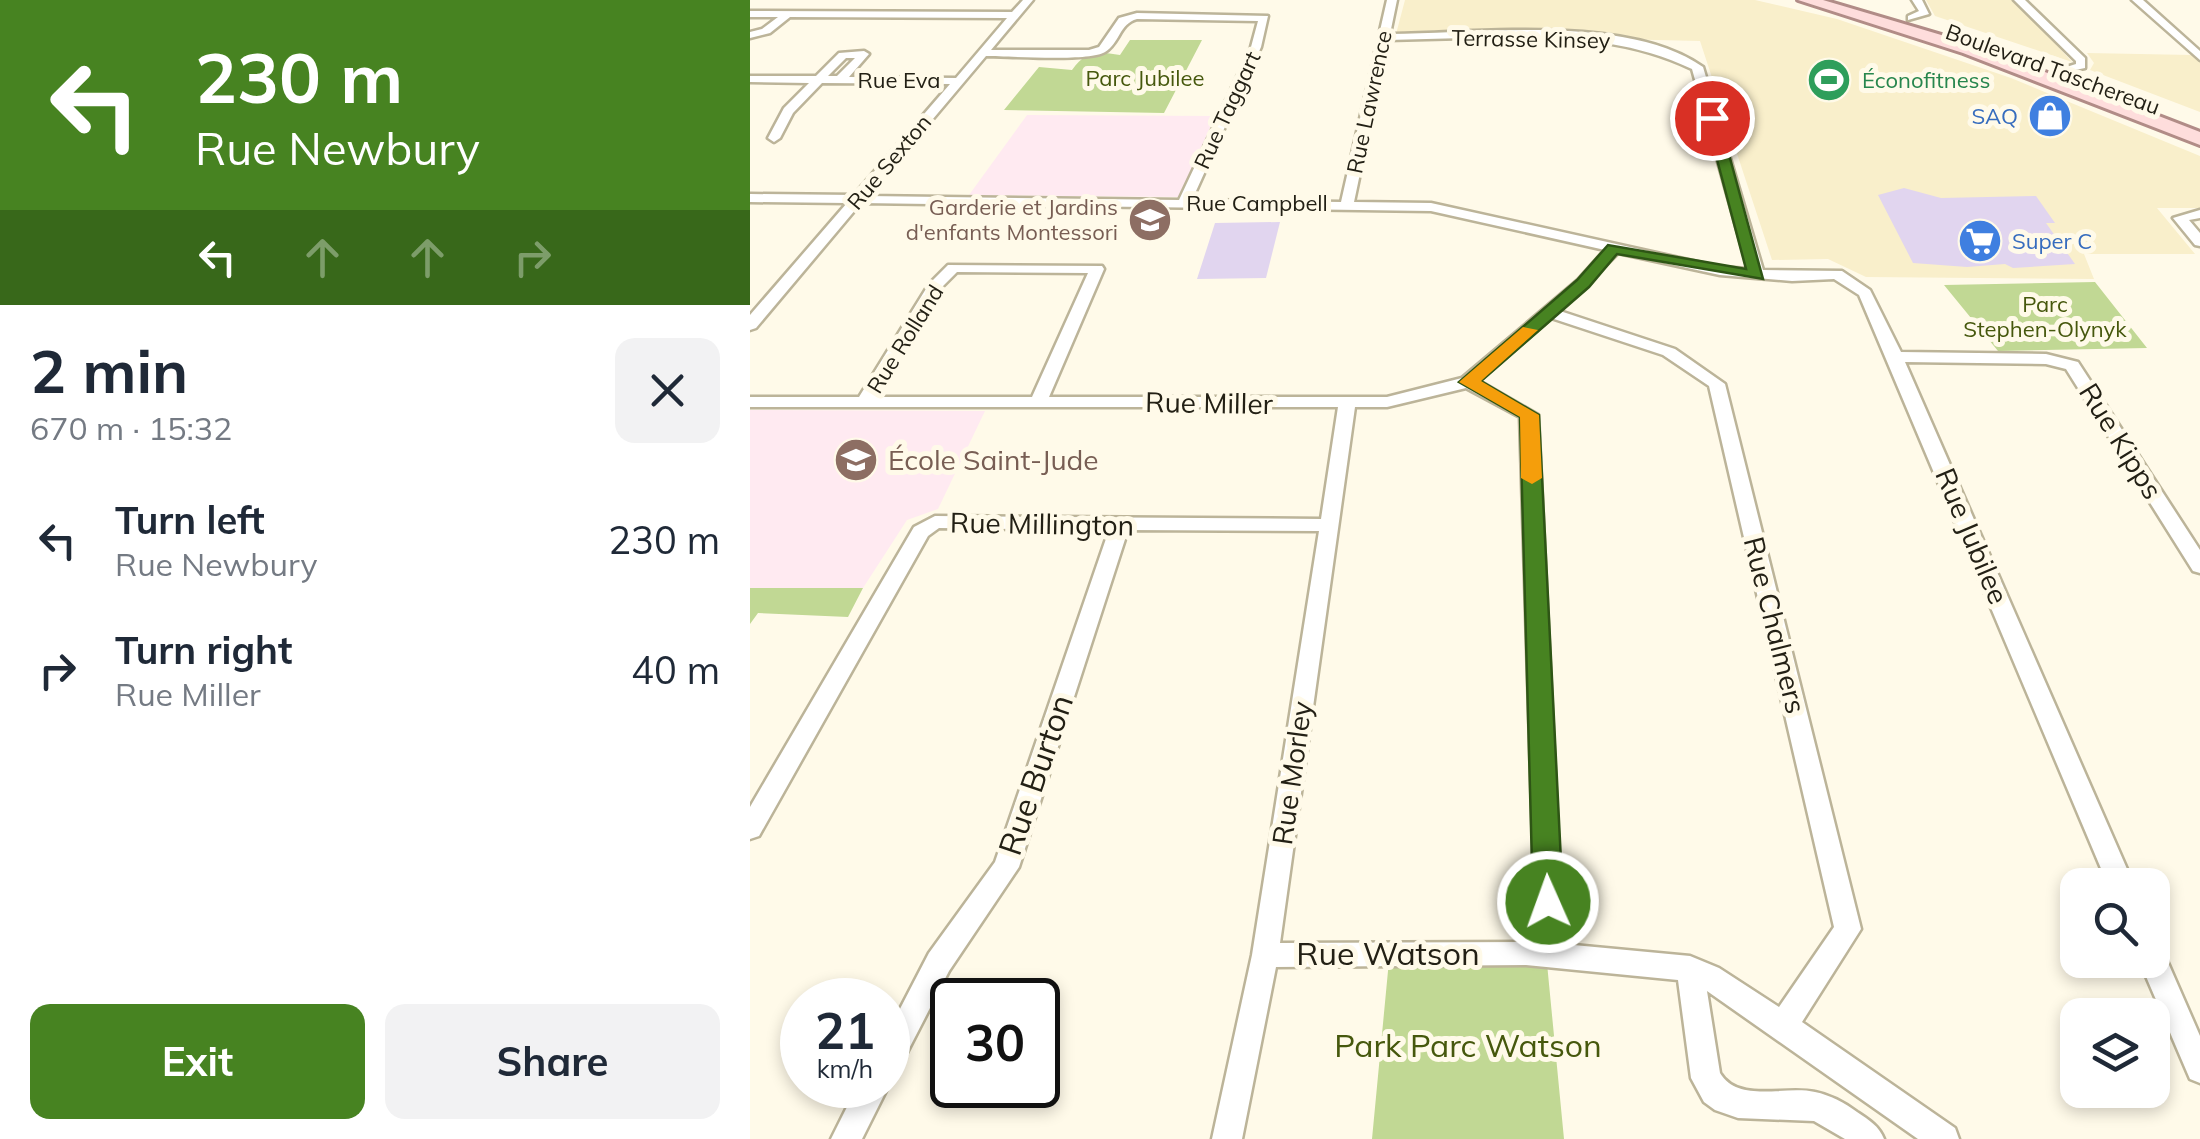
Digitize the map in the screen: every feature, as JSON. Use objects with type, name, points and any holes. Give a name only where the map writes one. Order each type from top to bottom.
[{"type":"main road","name":"Boulevard Taschereau","points":[[1806,0],[1969,49],[2200,140]]},
{"type":"main road","name":"Boulevard Taschereau","points":[[1846,0],[1912,18],[2064,71],[2200,124]]},
{"type":"street","name":"Rue Sexton","points":[[750,326],[1028,0]]},
{"type":"street","name":"Rue Lawrence","points":[[1347,203],[1392,0]]},
{"type":"street","points":[[1912,18],[1925,12],[1917,0]]},
{"type":"street","points":[[2019,0],[2082,60],[2081,66],[2064,71]]},
{"type":"street","points":[[2137,0],[2199,55]]},
{"type":"street","points":[[750,14],[1015,15]]},
{"type":"street","points":[[750,27],[767,14]]},
{"type":"street","points":[[750,35],[766,31],[788,14]]},
{"type":"street","name":"Rue Taggart","points":[[984,52],[1093,52],[1103,49],[1124,20],[1137,16],[1264,18],[1257,46],[1184,203]]},
{"type":"street","name":"Terrasse Kinsey","points":[[1383,37],[1609,38],[1648,45],[1697,67],[1757,276]]},
{"type":"street","name":"Rue Eva","points":[[820,80],[842,55],[864,54],[840,80]]},
{"type":"street","name":"Rue Eva","points":[[750,79],[958,81]]},
{"type":"street","points":[[774,138],[788,110],[820,80]]},
{"type":"street","name":"Rue Campbell","points":[[750,198],[1347,203],[1431,208],[1757,276]]},
{"type":"street","points":[[2200,214],[2180,218],[2200,242]]},
{"type":"street","name":"Rue Miller","points":[[750,402],[1386,402],[1468,382],[1550,313],[1614,249]]},
{"type":"street","name":"Rue Rolland","points":[[864,402],[936,284],[953,268],[1097,269],[1038,402]]},
{"type":"street","name":"Rue Jubilee","points":[[1757,276],[1837,274],[1865,294],[1896,357],[2115,868]]},
{"type":"street","name":"Rue Chalmers","points":[[1550,313],[1669,352],[1716,384],[1848,929],[1784,1026]]},
{"type":"street","name":"Rue Kipps","points":[[1896,357],[2046,359],[2072,365],[2200,566]]},
{"type":"street","points":[[1468,382],[1530,415],[1550,955]]},
{"type":"street","name":"Rue Morley","points":[[1227,1139],[1265,955],[1346,405]]},
{"type":"street","name":"Rue Millington","points":[[750,829],[921,532],[935,522],[1328,525]]},
{"type":"street","name":"Rue Burton","points":[[910,1018],[939,962],[1006,867],[1120,526]]},
{"type":"street","name":"Rue Watson","points":[[1265,955],[1550,955],[1690,970],[1710,977],[1784,1026],[1944,1139]]},
{"type":"street","points":[[1690,970],[1706,1078],[1712,1093],[1727,1103],[1816,1106],[1869,1139]]},
{"type":"street","points":[[2161,978],[2200,1069]]},
{"type":"street","points":[[846,1139],[862,1108]]},
{"type":"shaded area","points":[[1405,0],[1755,0],[1837,19],[2011,78],[2200,156],[2200,208],[2157,208],[2195,254],[2084,254],[2094,279],[1866,277],[1828,259],[1772,260],[1700,41],[1396,34]]},
{"type":"shaded area","points":[[1926,0],[2016,0],[2072,62],[1935,16]]},
{"type":"shaded area","points":[[2087,53],[2192,55],[2200,62],[2200,112],[2090,70],[2094,63]]},
{"type":"shaded area","points":[[1027,115],[1215,116],[1180,197],[969,195]]},
{"type":"shaded area","name":"École Saint-Jude","points":[[750,410],[985,411],[938,509],[907,520],[863,588],[750,588]]},
{"type":"green space","name":"Parc Jubilee","points":[[1130,40],[1202,40],[1164,113],[1004,110],[1039,67],[1072,70],[1093,54],[1120,55]]},
{"type":"green space","name":"Parc Stephen-Olynyk","points":[[2095,282],[2147,348],[1998,351],[1944,285]]},
{"type":"green space","points":[[750,588],[863,588],[848,617],[758,613],[750,624]]},
{"type":"green space","name":"Park Parc Watson","points":[[1390,950],[1546,953],[1564,1139],[1372,1139]]},
{"type":"building","name":"Super C","points":[[1904,188],[1941,198],[2036,196],[2055,223],[2046,223],[2075,264],[2013,268],[2005,264],[1967,267],[1913,263],[1878,195]]},
{"type":"building","points":[[1280,222],[1266,278],[1197,279],[1215,223]]},
{"type":"slow traffic","points":[[1530,330],[1468,382],[1530,415],[1532,478]]},
{"type":"place","name":"Éconofitness","points":[[1829,80]]},
{"type":"place","name":"SAQ","points":[[2050,116]]},
{"type":"place","name":"Garderie et Jardins d'enfants Montessori","points":[[1150,220]]},
{"type":"place","name":"Super C","points":[[1980,241]]},
{"type":"place","name":"École Saint-Jude","points":[[856,460]]},
{"type":"route","points":[[1548,902],[1530,415],[1468,382],[1583,284],[1614,249],[1757,276],[1712,118]]}]
